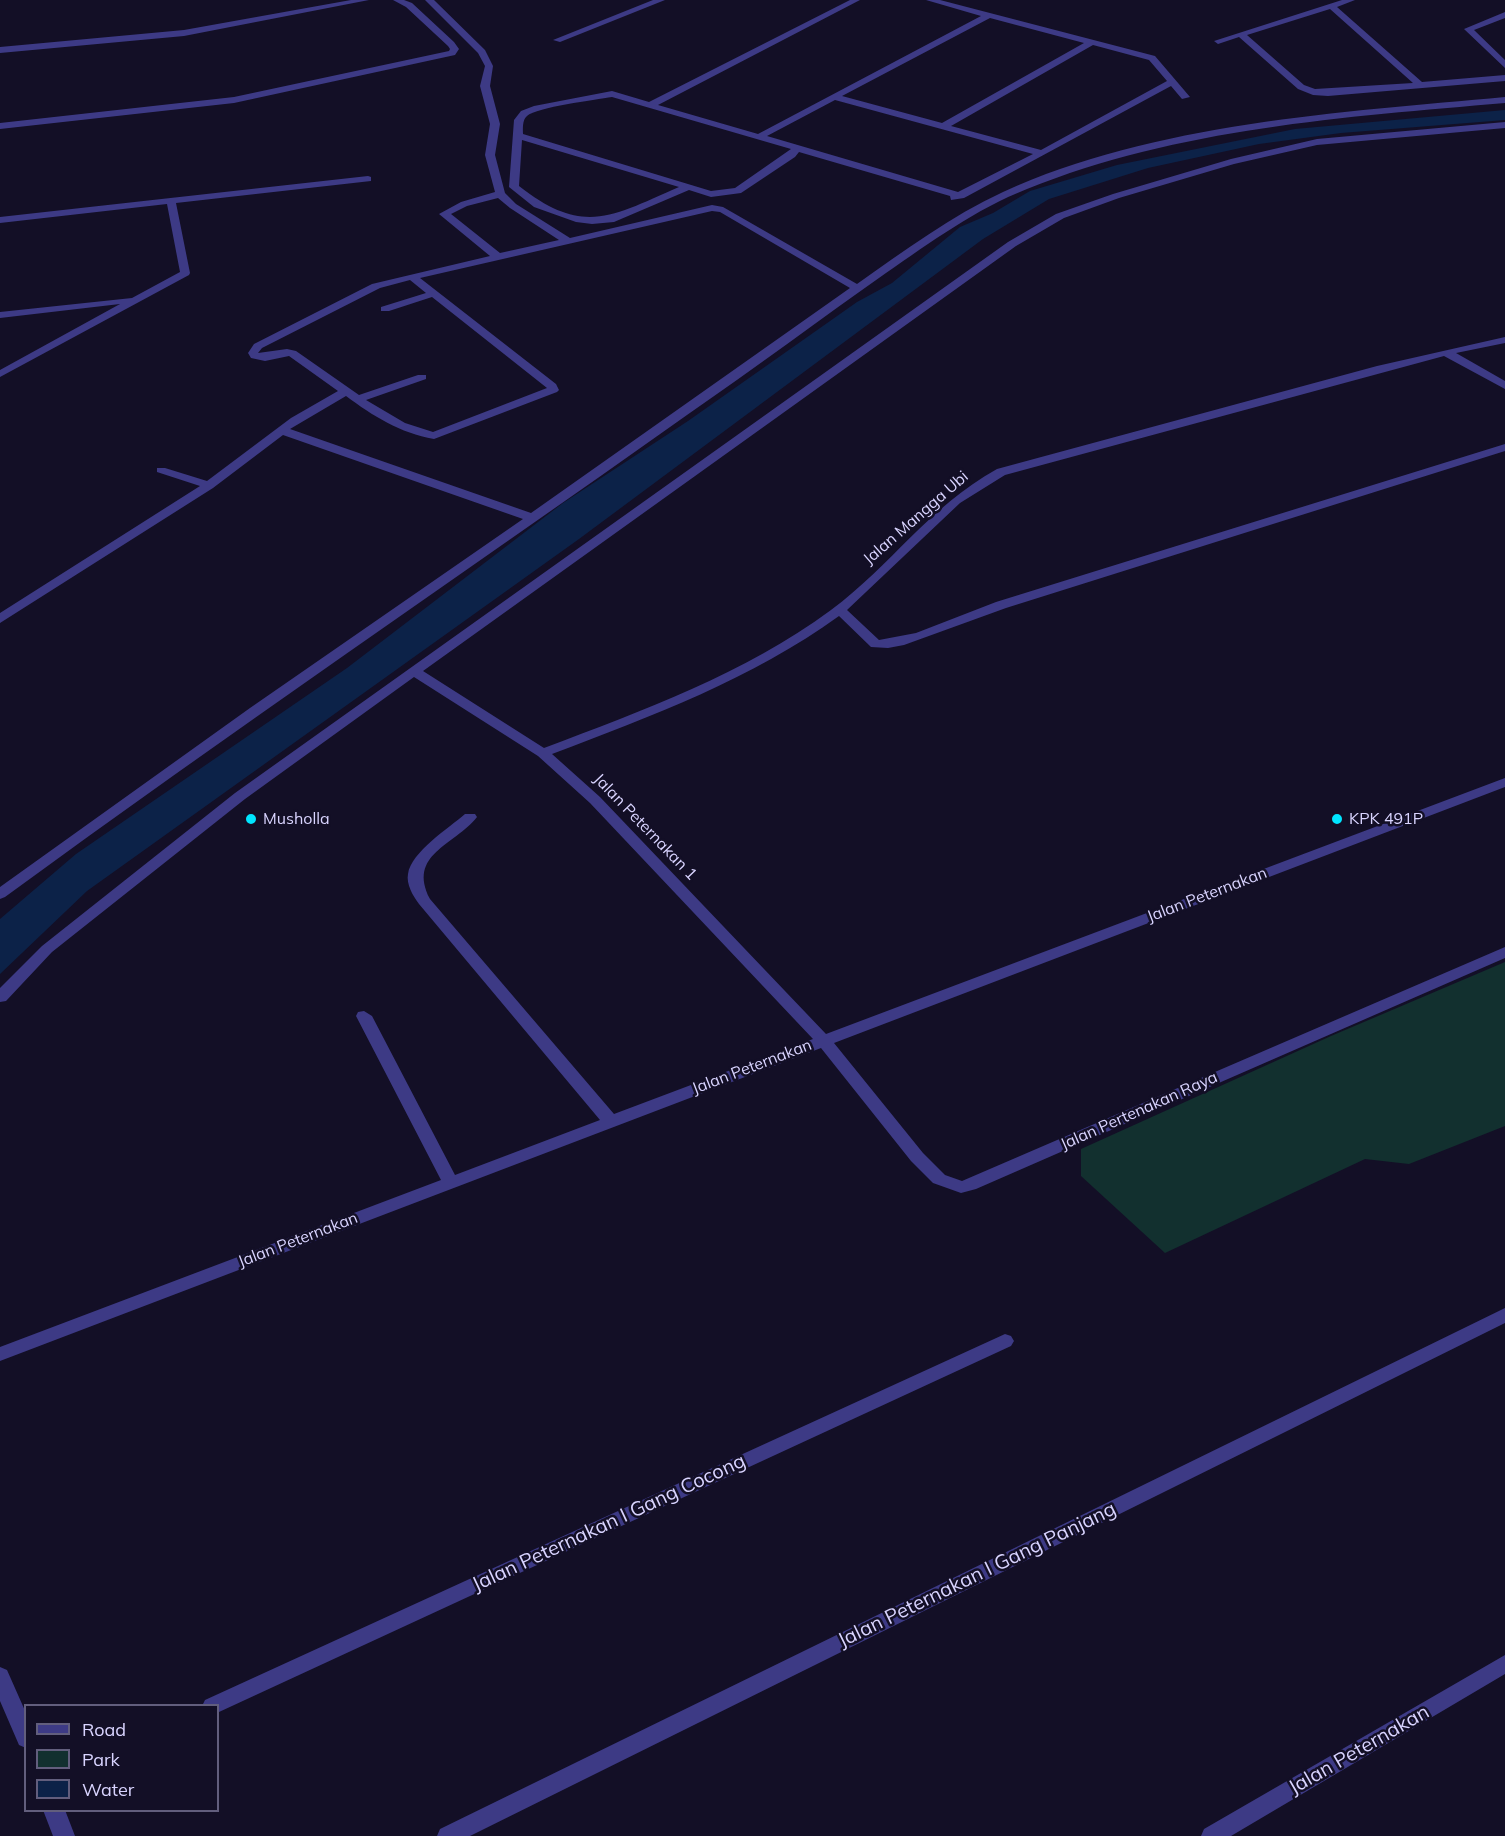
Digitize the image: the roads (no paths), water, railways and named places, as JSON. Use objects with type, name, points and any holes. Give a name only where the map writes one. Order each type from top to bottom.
[{"type":"street","points":[[0,50],[184,33],[365,0]]},
{"type":"street","points":[[0,126],[234,100],[452,53],[455,49],[452,44],[409,5],[397,0]]},
{"type":"street","points":[[429,0],[482,52],[489,66],[485,86],[495,124],[490,156],[500,194],[513,206],[568,241]]},
{"type":"street","points":[[557,40],[661,0]]},
{"type":"street","points":[[640,110],[856,0]]},
{"type":"street","points":[[930,0],[952,2],[988,16],[1152,58],[1185,97]]},
{"type":"street","points":[[1218,41],[1351,0]]},
{"type":"street","points":[[1331,6],[1419,85]]},
{"type":"street","points":[[1505,15],[1468,29],[1505,65]]},
{"type":"street","points":[[750,142],[988,16]]},
{"type":"street","points":[[1242,34],[1301,87],[1313,92],[1328,93],[1505,78]]},
{"type":"street","points":[[944,126],[1090,43]]},
{"type":"street","points":[[688,187],[614,219],[580,219],[537,205],[514,187],[519,120],[529,110],[610,94],[761,136],[795,151],[942,199],[961,196],[1173,81]]},
{"type":"street","points":[[591,96],[750,142],[795,151]]},
{"type":"street","points":[[834,97],[1042,153]]},
{"type":"street","points":[[0,894],[172,770],[857,288],[992,201],[1023,187],[1106,159],[1224,130],[1304,118],[1505,100]]},
{"type":"street","points":[[0,997],[47,949],[240,796],[1012,244],[1060,216],[1116,196],[1231,162],[1317,142],[1505,125]]},
{"type":"street","points":[[518,136],[711,194],[733,193],[795,151]]},
{"type":"street","points":[[0,220],[368,179]]},
{"type":"street","points":[[498,257],[444,214],[464,204],[500,194]]},
{"type":"street","points":[[0,374],[185,273],[171,201]]},
{"type":"street","points":[[412,277],[554,388],[553,390],[434,436],[422,435],[345,391],[292,353],[286,352],[264,358],[255,356],[254,350],[376,286],[412,277],[568,241],[718,208],[857,288]]},
{"type":"street","points":[[385,309],[435,293]]},
{"type":"street","points":[[0,315],[138,299]]},
{"type":"street","name":"Jalan Mangga Ubi","points":[[543,753],[672,703],[753,664],[798,638],[839,610],[952,505],[986,479],[1000,472],[1347,377],[1505,340]]},
{"type":"street","points":[[1446,352],[1505,386]]},
{"type":"street","points":[[358,399],[422,377]]},
{"type":"street","points":[[0,619],[209,485],[306,413],[345,391]]},
{"type":"street","points":[[283,430],[533,518]]},
{"type":"street","points":[[839,610],[852,619],[876,645],[886,645],[920,636],[998,606],[1136,565],[1505,447]]},
{"type":"street","points":[[161,470],[209,485]]},
{"type":"street","name":"Jalan Peternakan 1","points":[[415,672],[543,753],[595,800],[823,1040]]},
{"type":"street","name":"Jalan Peternakan","points":[[0,1354],[1505,782]]},
{"type":"street","points":[[470,817],[423,858],[415,873],[418,889],[424,901],[610,1121]]},
{"type":"street","name":"Jalan Pertenakan Raya","points":[[823,1040],[924,1164],[939,1179],[965,1187],[1505,952]]},
{"type":"street","points":[[364,1016],[450,1182]]},
{"type":"street","name":"Jalan Peternakan I Gang Panjang","points":[[448,1836],[1505,1315]]},
{"type":"street","name":"Jalan Peternakan I Gang Cocong","points":[[216,1704],[1005,1341]]},
{"type":"street","name":"Jalan Peternakan","points":[[1212,1836],[1505,1664]]},
{"type":"street","points":[[0,1676],[24,1733]]},
{"type":"street","points":[[55,1812],[64,1836]]},
{"type":"water","points":[[1505,110],[1505,120],[1341,133],[1259,144],[1148,168],[1049,199],[983,239],[579,539],[87,891],[0,974],[0,919],[76,854],[347,668],[563,503],[688,421],[857,302],[892,283],[960,227],[993,213],[1030,191],[1117,165],[1295,129]]},
{"type":"place","name":"Musholla","points":[[251,819]]},
{"type":"place","name":"KPK 491P","points":[[1337,819]]}]
